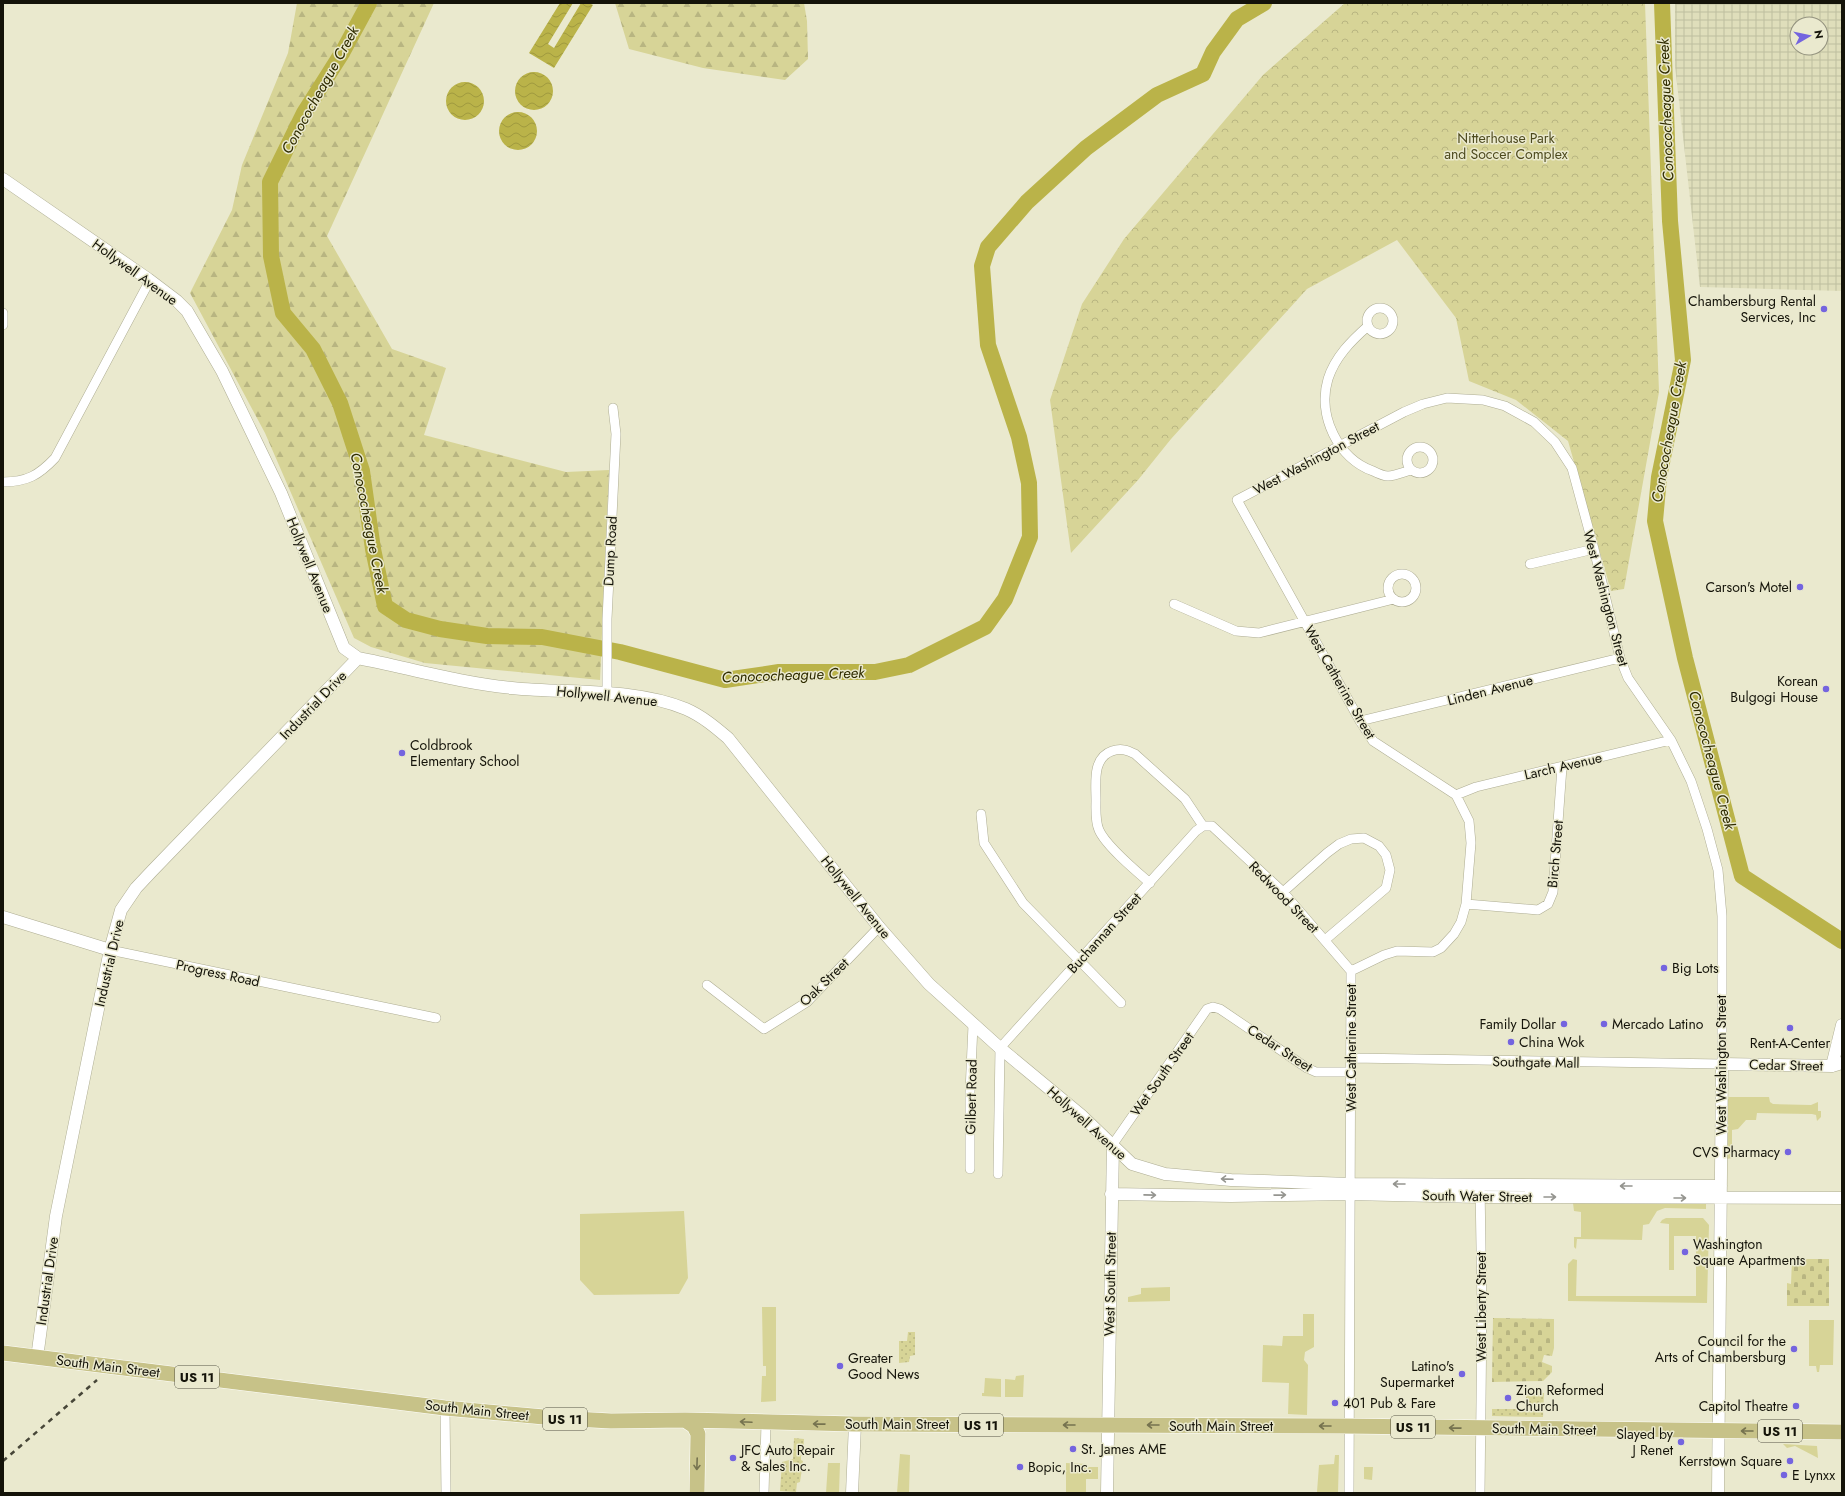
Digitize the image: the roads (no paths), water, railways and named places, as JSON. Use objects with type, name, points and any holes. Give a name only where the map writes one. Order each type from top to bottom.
[{"type":"main road","name":"South Main Street","points":[[3,1353],[445,1408],[580,1420],[686,1420],[855,1424],[1350,1426],[1842,1432]]},
{"type":"main road","points":[[686,1420],[694,1426],[698,1434],[697,1493]]},
{"type":"main road","points":[[698,1434],[703,1426],[709,1421]]},
{"type":"street","name":"Hollywell Avenue","points":[[3,179],[150,280],[187,311],[203,337],[281,493],[344,648],[358,658],[486,685],[607,694],[657,700],[687,709],[709,722],[728,738],[879,928],[929,984],[1000,1048],[1113,1144],[1132,1164],[1165,1174],[1210,1179],[1350,1189]]},
{"type":"street","points":[[3,482],[20,482],[43,471],[55,458],[150,280]]},
{"type":"street","points":[[3,313],[3,325]]},
{"type":"street","points":[[1368,326],[1354,338],[1338,358],[1328,379],[1324,399],[1327,420],[1340,447],[1362,467],[1387,476],[1411,470]]},
{"type":"street","name":"West Washington Street","points":[[1237,500],[1404,412],[1423,404],[1447,398],[1483,400],[1505,406],[1534,422],[1555,442],[1572,468],[1594,549],[1620,658],[1628,678],[1671,740],[1691,780],[1707,829],[1720,882],[1722,916],[1722,1064],[1718,1493]]},
{"type":"street","name":"Dump Road","points":[[607,694],[607,619],[616,434],[613,408]]},
{"type":"street","name":"West Catherine Street","points":[[1237,500],[1360,721],[1373,741],[1456,795],[1469,821],[1471,843],[1466,904],[1461,922],[1454,934],[1442,948],[1433,952],[1397,951],[1384,955],[1351,971],[1350,1426],[1348,1493]]},
{"type":"street","points":[[1530,564],[1594,549]]},
{"type":"street","points":[[1174,604],[1217,625],[1236,631],[1259,633],[1394,599]]},
{"type":"street","name":"Industrial Drive","points":[[37,1358],[56,1216],[110,950],[121,910],[136,888],[358,658]]},
{"type":"street","name":"Linden Avenue","points":[[1360,721],[1620,658]]},
{"type":"street","name":"Larch Avenue","points":[[1456,795],[1476,787],[1671,740]]},
{"type":"street","name":"Redwood Street","points":[[1150,883],[1106,841],[1099,831],[1096,822],[1096,772],[1098,763],[1104,756],[1118,749],[1127,749],[1135,754],[1184,799],[1208,826],[1283,892],[1351,971]]},
{"type":"street","name":"Birch Street","points":[[1466,904],[1538,910],[1548,904],[1553,892],[1562,767]]},
{"type":"street","points":[[981,814],[984,843],[1004,876],[1023,903],[1078,962],[1121,1003]]},
{"type":"street","name":"Buchannan Street","points":[[1000,1048],[1196,831],[1208,826]]},
{"type":"street","points":[[1283,892],[1327,852],[1339,844],[1351,839],[1364,838],[1379,846],[1386,855],[1390,870],[1386,888],[1325,940]]},
{"type":"street","name":"Progress Road","points":[[3,917],[110,950],[436,1018]]},
{"type":"street","name":"Oak Street","points":[[707,985],[764,1029],[807,1002],[879,928]]},
{"type":"street","name":"Cedar Street","points":[[1213,1007],[1220,1009],[1307,1068],[1316,1072],[1351,1072]]},
{"type":"street","name":"Wet South Street","points":[[1113,1144],[1207,1009],[1213,1007]]},
{"type":"street","name":"Gilbert Road","points":[[970,1169],[970,1092],[974,1025]]},
{"type":"street","name":"Cedar Street","points":[[1722,1064],[1837,1064],[1842,1025]]},
{"type":"street","points":[[998,1174],[1000,1048]]},
{"type":"street","name":"Southgate Mall","points":[[1351,1058],[1722,1064]]},
{"type":"street","name":"West South Street","points":[[1107,1493],[1113,1144]]},
{"type":"street","name":"South Water Street","points":[[1111,1194],[1232,1196],[1350,1189],[1721,1192],[1842,1198]]},
{"type":"street","name":"West Liberty Street","points":[[1480,1191],[1482,1310],[1480,1493]]},
{"type":"street","points":[[445,1408],[446,1493]]},
{"type":"street","points":[[764,1493],[766,1423]]},
{"type":"street","points":[[852,1493],[855,1424]]},
{"type":"water","points":[[560,3],[573,3],[548,44],[554,48],[581,3],[589,3],[593,5],[554,68],[529,53]]},
{"type":"water","points":[[530,72],[538,72],[548,77],[552,84],[552,98],[548,105],[538,110],[530,110],[520,105],[518,102],[515,95],[515,87],[520,77],[523,75]]},
{"type":"water","points":[[461,82],[469,82],[476,85],[481,90],[484,101],[481,112],[476,117],[469,120],[461,120],[454,117],[449,112],[446,105],[446,97],[449,90],[454,85]]},
{"type":"water","points":[[514,112],[522,112],[529,115],[534,120],[537,131],[534,142],[529,147],[522,150],[514,150],[507,147],[502,142],[499,135],[499,127],[502,120],[507,115]]},
{"type":"waterway","name":"Conococheague Creek","points":[[369,3],[342,53],[304,113],[270,182],[271,256],[283,313],[313,349],[340,403],[362,471],[373,549],[385,606],[406,620],[440,629],[487,636],[542,637],[620,652],[725,680],[779,672],[875,672],[909,665],[985,627],[1005,599],[1030,537],[1029,483],[1019,437],[988,345],[982,266],[988,247],[1027,202],[1086,148],[1157,95],[1203,74],[1213,52],[1237,19],[1264,3]]},
{"type":"waterway","name":"Conococheague Creek","points":[[1662,3],[1670,221],[1683,360],[1659,477],[1655,521],[1685,658],[1742,876],[1842,941]]},
{"type":"railway","points":[[3,1461],[97,1380]]},
{"type":"place","name":"Chambersburg Rental Services, Inc","points":[[1824,309]]},
{"type":"place","name":"Carson's Motel","points":[[1800,587]]},
{"type":"place","name":"Korean Bulgogi House","points":[[1826,689]]},
{"type":"place","name":"Coldbrook Elementary School","points":[[402,753]]},
{"type":"place","name":"Big Lots","points":[[1664,968]]},
{"type":"place","name":"Family Dollar","points":[[1564,1024]]},
{"type":"place","name":"Mercado Latino","points":[[1604,1024]]},
{"type":"place","name":"Rent-A-Center","points":[[1790,1028]]},
{"type":"place","name":"China Wok","points":[[1511,1042]]},
{"type":"place","name":"CVS Pharmacy","points":[[1788,1152]]},
{"type":"place","name":"Washington Square Apartments","points":[[1685,1252]]},
{"type":"place","name":"Council for the Arts of Chambersburg","points":[[1794,1349]]},
{"type":"place","name":"Greater Good News","points":[[840,1366]]},
{"type":"place","name":"Latino's Supermarket","points":[[1462,1374]]},
{"type":"place","name":"Zion Reformed Church","points":[[1508,1398]]},
{"type":"place","name":"401 Pub & Fare","points":[[1335,1403]]},
{"type":"place","name":"Capitol Theatre","points":[[1796,1406]]},
{"type":"place","name":"Slayed by J Renet","points":[[1681,1442]]},
{"type":"place","name":"St. James AME","points":[[1073,1449]]},
{"type":"place","name":"JFC Auto Repair & Sales Inc.","points":[[733,1458]]},
{"type":"place","name":"Kerrstown Square","points":[[1790,1461]]},
{"type":"place","name":"Bopic, Inc.","points":[[1020,1467]]},
{"type":"place","name":"E Lynxx","points":[[1784,1475]]},
{"type":"park label","name":"Nitterhouse Park and Soccer Complex","points":[[1506,146]]}]
